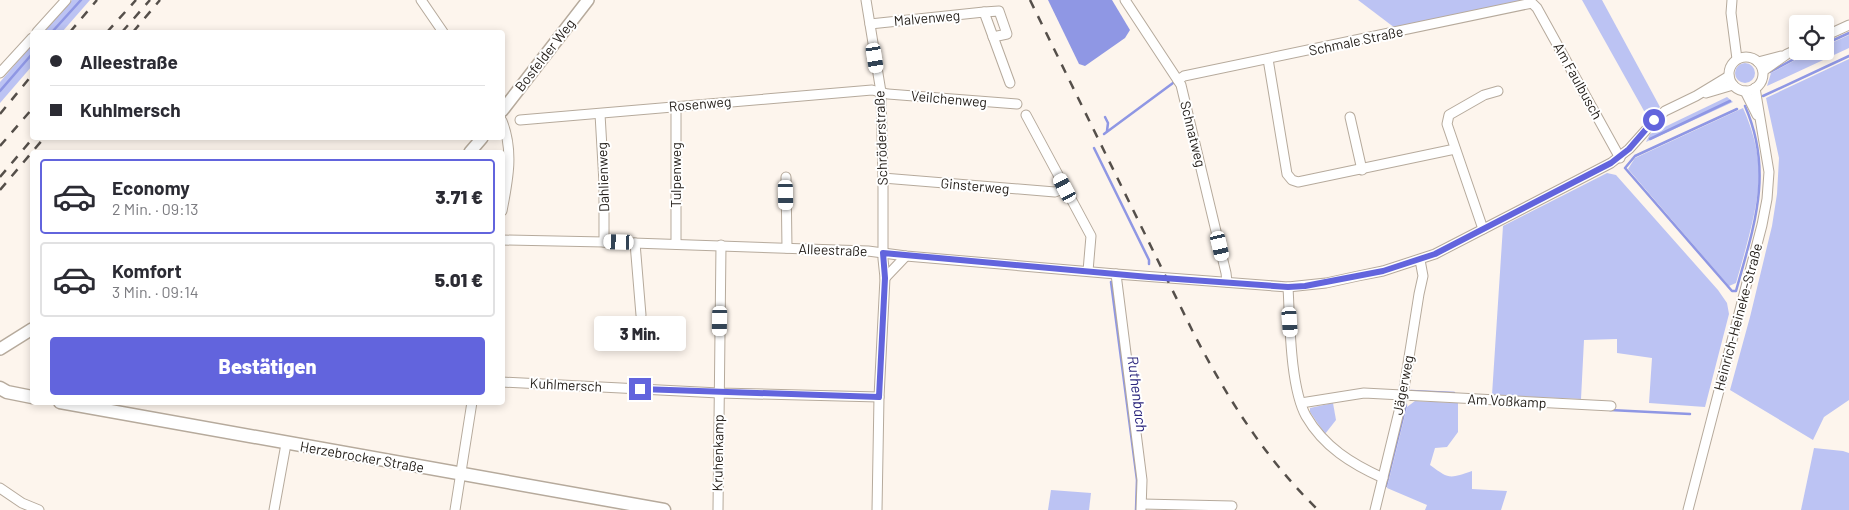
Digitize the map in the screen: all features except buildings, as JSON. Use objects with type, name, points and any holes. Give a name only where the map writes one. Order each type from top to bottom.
[{"type":"main road","points":[[2,392],[30,397]]},
{"type":"main road","name":"Herzebrocker Straße","points":[[76,405],[664,510]]},
{"type":"street","points":[[39,30],[66,0]]},
{"type":"street","points":[[420,0],[442,30]]},
{"type":"street","name":"Bosfelder Weg","points":[[505,107],[588,0]]},
{"type":"street","name":"Schröderstraße","points":[[866,0],[881,92],[883,178],[885,278],[879,397],[877,510]]},
{"type":"street","name":"Schnatweg","points":[[1125,0],[1181,85],[1219,240],[1226,282]]},
{"type":"street","points":[[1732,0],[1731,13],[1734,33],[1741,58]]},
{"type":"street","name":"Schmale Straße","points":[[1178,80],[1184,76],[1534,4]]},
{"type":"street","name":"Am Faulbusch","points":[[1534,4],[1620,158]]},
{"type":"street","points":[[993,37],[1007,34],[999,11],[984,12],[993,37],[1010,83]]},
{"type":"street","name":"Malvenweg","points":[[870,24],[984,12]]},
{"type":"street","points":[[1834,32],[1849,25]]},
{"type":"street","points":[[0,73],[30,40]]},
{"type":"street","points":[[1758,62],[1787,54]]},
{"type":"street","points":[[1763,71],[1787,54]]},
{"type":"street","points":[[1741,58],[1752,58],[1758,62],[1763,71],[1762,78],[1755,88],[1745,91],[1733,85],[1729,76],[1731,64],[1741,58]]},
{"type":"street","points":[[1268,59],[1287,174],[1292,180],[1298,182],[1362,170],[1456,149]]},
{"type":"street","name":"Alleestraße","points":[[505,240],[635,242],[883,253],[1288,287],[1326,283],[1383,271],[1420,260],[1484,229],[1620,158],[1665,111],[1696,96],[1729,76]]},
{"type":"street","name":"Alleestraße","points":[[1696,96],[1733,85]]},
{"type":"street","name":"Heinrich-Heineke-Straße","points":[[1688,510],[1762,226],[1767,199],[1769,172],[1755,88]]},
{"type":"street","name":"Rosenweg","points":[[520,120],[872,90],[881,92]]},
{"type":"street","points":[[1484,229],[1446,124],[1450,115],[1484,95],[1498,91]]},
{"type":"street","name":"Heinrich-Heineke-Straße","points":[[1745,91],[1761,122]]},
{"type":"street","name":"Veilchenweg","points":[[881,92],[1017,104]]},
{"type":"street","name":"Tulpenweg","points":[[676,107],[676,244]]},
{"type":"street","name":"Dahlienweg","points":[[600,114],[604,183],[604,242]]},
{"type":"street","points":[[1026,114],[1091,236],[1088,271]]},
{"type":"street","points":[[1350,117],[1362,170]]},
{"type":"street","points":[[505,133],[509,148],[509,170],[505,193]]},
{"type":"street","points":[[472,150],[480,140]]},
{"type":"street","name":"Alleestraße","points":[[786,177],[787,248]]},
{"type":"street","name":"Ginsterweg","points":[[883,178],[1055,192],[1065,188]]},
{"type":"street","points":[[635,242],[641,315]]},
{"type":"street","name":"Kruhenkamp","points":[[718,510],[721,245]]},
{"type":"street","points":[[885,278],[906,256]]},
{"type":"street","name":"Jägerweg","points":[[1375,510],[1403,395],[1423,276],[1420,260]]},
{"type":"street","points":[[1116,274],[1142,480],[1141,507],[1232,506]]},
{"type":"street","points":[[1288,287],[1293,358],[1298,391],[1306,416],[1336,453],[1357,467],[1383,478]]},
{"type":"street","points":[[0,349],[30,330]]},
{"type":"street","name":"Kuhlmersch","points":[[505,382],[719,393],[879,397]]},
{"type":"street","name":"Am Voßkamp","points":[[1302,403],[1364,393],[1611,406]]},
{"type":"street","points":[[455,510],[472,405]]},
{"type":"street","points":[[274,510],[286,444]]},
{"type":"street","points":[[0,488],[22,503],[39,510]]},
{"type":"shaded area","points":[[72,0],[90,0],[64,30],[46,30]]},
{"type":"shaded area","points":[[1358,0],[1521,0],[1520,2],[1395,28]]},
{"type":"shaded area","points":[[1582,0],[1602,0],[1660,107],[1648,118]]},
{"type":"shaded area","points":[[1849,35],[1849,48],[1834,55],[1834,42]]},
{"type":"shaded area","points":[[30,47],[30,68],[0,103],[0,82]]},
{"type":"shaded area","points":[[1849,59],[1849,400],[1824,417],[1813,440],[1730,390],[1772,226],[1777,194],[1779,158],[1766,98]]},
{"type":"shaded area","points":[[1795,60],[1823,60],[1767,86],[1771,73]]},
{"type":"shaded area","points":[[1745,63],[1752,66],[1755,73],[1752,80],[1745,83],[1738,80],[1735,73],[1738,66]]},
{"type":"shaded area","points":[[1727,97],[1733,102],[1646,142],[1650,134]]},
{"type":"shaded area","points":[[1743,108],[1756,147],[1759,184],[1751,227],[1736,283],[1729,286],[1628,169],[1635,158]]},
{"type":"shaded area","points":[[1607,173],[1616,175],[1718,290],[1727,303],[1729,314],[1705,407],[1649,403],[1652,358],[1617,353],[1617,339],[1584,340],[1581,399],[1492,395],[1503,226]]},
{"type":"shaded area","points":[[1415,401],[1458,403],[1458,432],[1447,447],[1435,448],[1430,465],[1441,473],[1450,476],[1472,471],[1472,489],[1507,491],[1501,510],[1425,510],[1427,505],[1387,488],[1407,407]]},
{"type":"shaded area","points":[[1333,403],[1336,420],[1325,434],[1310,412],[1310,408]]},
{"type":"shaded area","points":[[1814,448],[1849,453],[1849,510],[1801,510]]},
{"type":"shaded area","points":[[1051,490],[1091,493],[1089,510],[1048,510]]},
{"type":"water","points":[[1048,0],[1112,0],[1130,30],[1125,38],[1085,66],[1079,64]]},
{"type":"waterway","points":[[54,30],[81,0]]},
{"type":"waterway","points":[[1834,40],[1849,33]]},
{"type":"waterway","points":[[0,91],[30,56]]},
{"type":"waterway","points":[[1763,96],[1849,56]]},
{"type":"waterway","points":[[1770,72],[1792,60]]},
{"type":"waterway","name":"Ruthenbach","points":[[1104,134],[1173,83]]},
{"type":"waterway","points":[[1650,139],[1730,101]]},
{"type":"waterway","points":[[1737,109],[1635,156],[1625,168],[1732,291],[1736,291],[1749,244],[1758,199],[1760,176],[1754,130],[1745,106]]},
{"type":"waterway","points":[[1105,117],[1108,123],[1107,131]]},
{"type":"waterway","name":"Ruthenbach","points":[[1094,148],[1149,260],[1149,264]]},
{"type":"waterway","name":"Ruthenbach","points":[[1111,282],[1137,480],[1136,510]]},
{"type":"waterway","points":[[1411,391],[1454,393]]},
{"type":"waterway","points":[[1386,486],[1406,405]]},
{"type":"waterway","points":[[1610,410],[1690,414]]},
{"type":"railway","points":[[72,30],[97,0]]},
{"type":"railway","points":[[109,30],[136,0]]},
{"type":"railway","points":[[124,30],[150,0]]},
{"type":"railway","points":[[135,30],[160,0]]},
{"type":"railway","points":[[1030,0],[1193,332],[1219,380],[1264,448],[1281,470],[1318,510]]},
{"type":"railway","points":[[0,114],[30,77]]},
{"type":"railway","points":[[0,146],[30,111]]},
{"type":"railway","points":[[0,177],[31,140]]},
{"type":"railway","points":[[34,150],[42,140]]},
{"type":"railway","points":[[0,190],[30,155]]},
{"type":"route","points":[[640,389],[879,397],[885,278],[883,253],[1288,287],[1326,283],[1383,271],[1435,254],[1620,158],[1654,120]]}]
